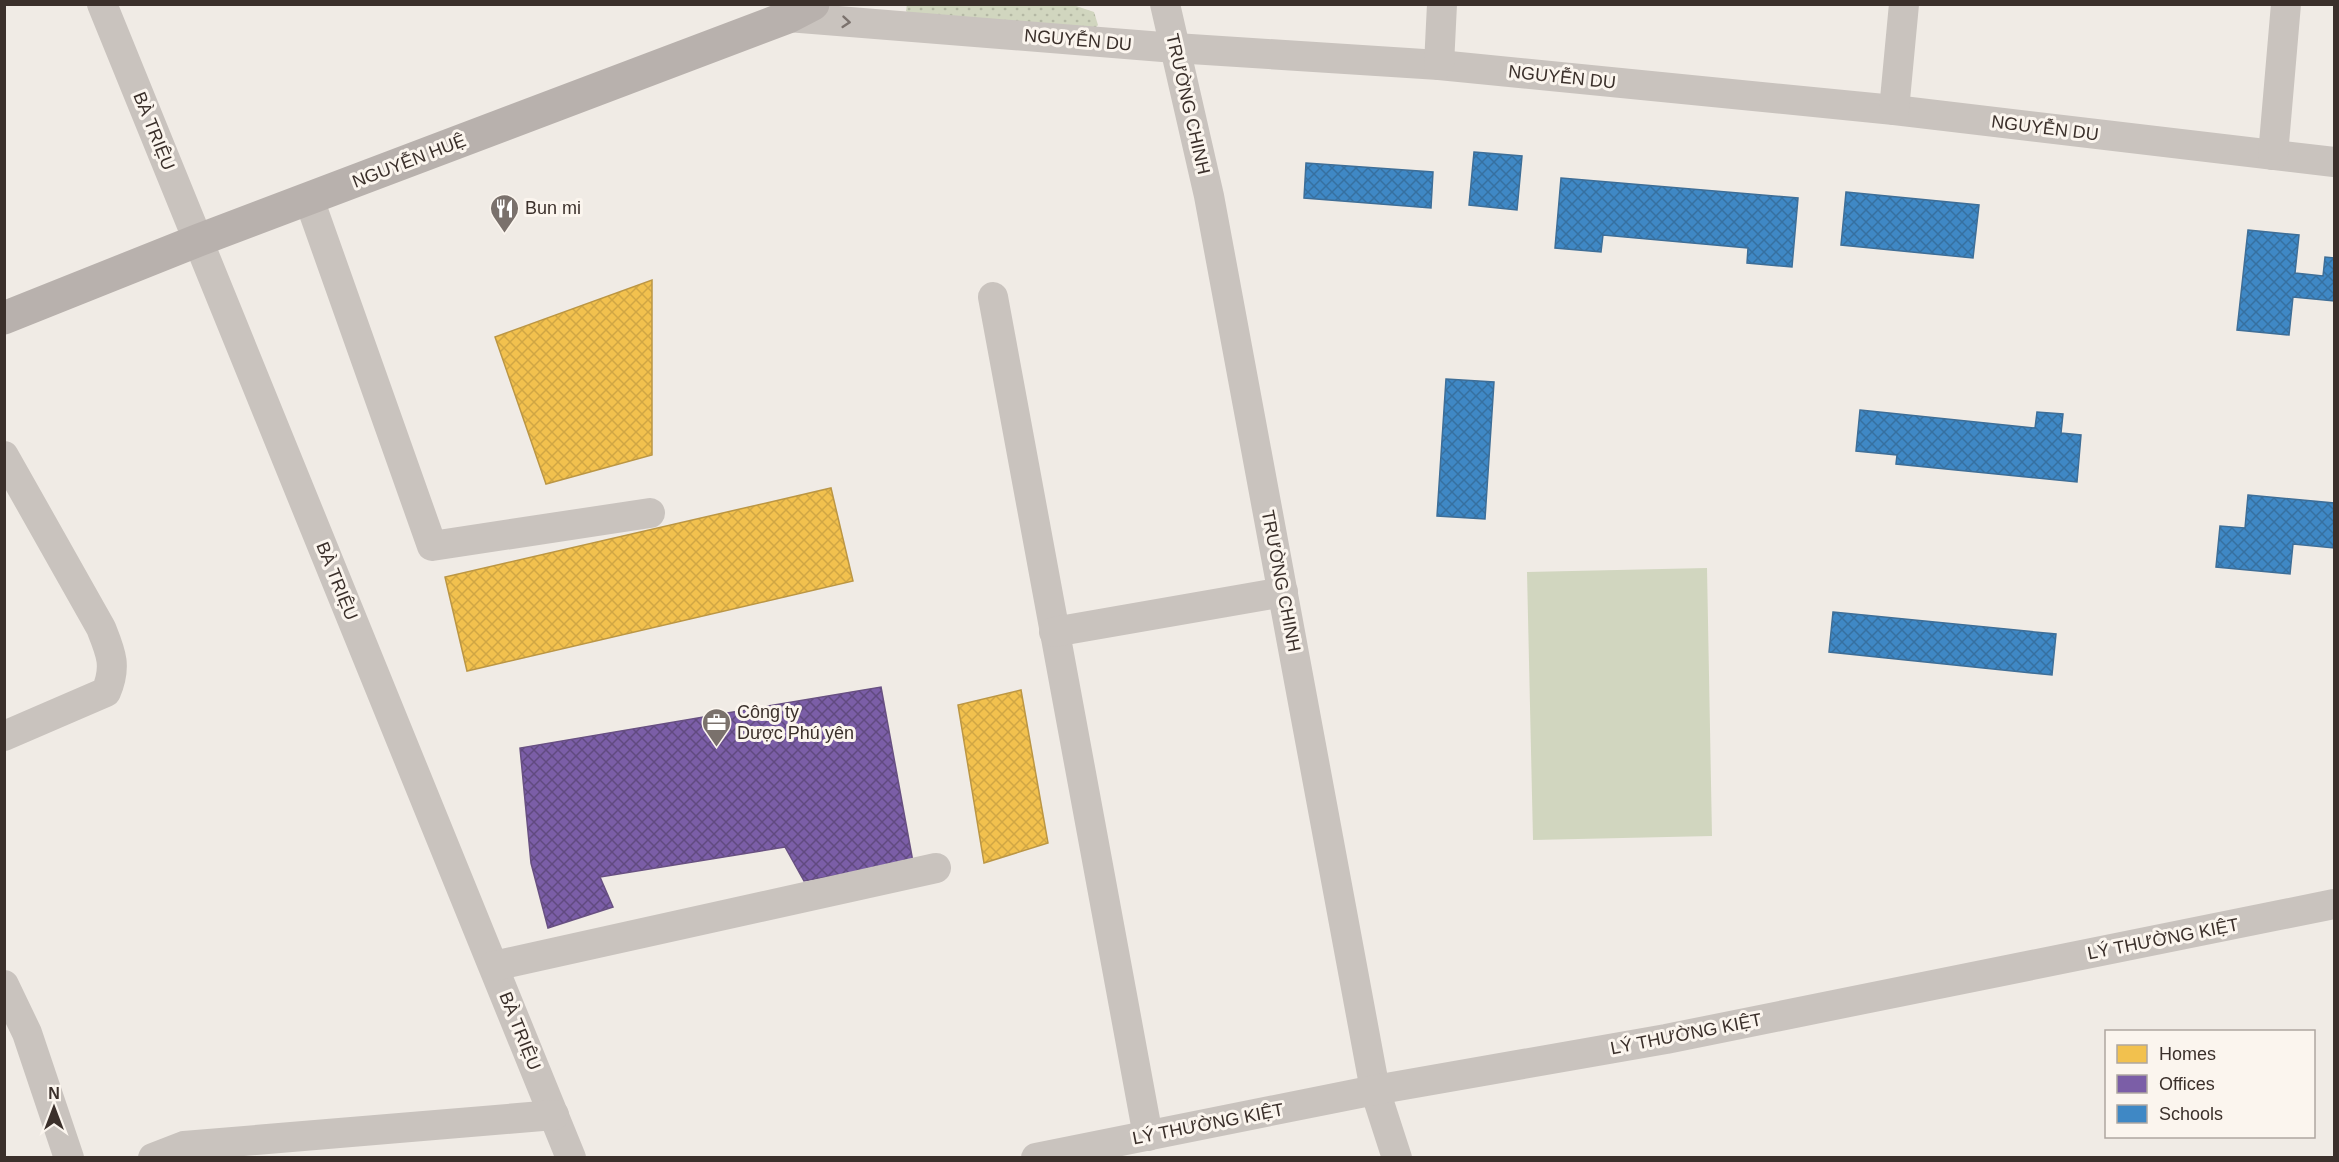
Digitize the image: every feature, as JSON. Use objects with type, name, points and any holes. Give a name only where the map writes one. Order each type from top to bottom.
[{"type":"main road","name":"NGUYỄN HUỆ","points":[[4,318],[199,240],[800,11]]},
{"type":"street","name":"BÀ TRIỆU","points":[[102,4],[571,1158]]},
{"type":"street","name":"TRƯỜNG CHINH","points":[[1165,4],[1209,196],[1375,1090],[1397,1158]]},
{"type":"street","points":[[1439,65],[1442,4]]},
{"type":"street","points":[[1894,110],[1904,4]]},
{"type":"street","points":[[2273,155],[2286,4]]},
{"type":"street","name":"NGUYỄN DU","points":[[800,11],[1175,48],[1439,65],[1894,110],[2334,162]]},
{"type":"street","points":[[309,199],[432,546],[650,513]]},
{"type":"street","points":[[993,297],[1148,1136]]},
{"type":"street","points":[[4,456],[101,628],[111,652],[114,674],[106,692],[4,736]]},
{"type":"street","points":[[1054,632],[1283,592]]},
{"type":"street","points":[[494,966],[936,868]]},
{"type":"street","name":"LÝ THƯỜNG KIỆT","points":[[1036,1158],[1375,1090],[1677,1036],[2334,904]]},
{"type":"street","points":[[4,985],[27,1033],[69,1158]]},
{"type":"street","points":[[153,1158],[184,1146],[554,1115]]},
{"type":"green space","points":[[907,4],[1073,5],[1094,12],[1098,25],[1090,34],[912,17],[906,11]]},
{"type":"green space","points":[[1707,568],[1712,836],[1533,840],[1527,572]]},
{"type":"building: Homes","points":[[652,280],[652,455],[546,484],[495,337]]},
{"type":"building: Homes","points":[[831,488],[853,581],[467,671],[445,577]]},
{"type":"building: Homes","points":[[1021,690],[1048,843],[984,863],[958,705]]},
{"type":"building: Offices","points":[[881,687],[913,862],[804,881],[785,847],[600,877],[613,907],[548,928],[531,863],[520,748]]},
{"type":"building: Schools","points":[[1474,152],[1522,156],[1517,210],[1469,205]]},
{"type":"building: Schools","points":[[1306,163],[1433,172],[1431,208],[1304,198]]},
{"type":"building: Schools","points":[[1561,178],[1798,198],[1792,267],[1747,263],[1748,248],[1603,235],[1601,252],[1555,248]]},
{"type":"building: Schools","points":[[1846,192],[1979,205],[1973,258],[1841,245]]},
{"type":"building: Schools","points":[[2248,230],[2299,235],[2295,273],[2323,276],[2325,257],[2334,258],[2334,301],[2293,297],[2289,335],[2237,330]]},
{"type":"building: Schools","points":[[1446,379],[1494,382],[1485,519],[1437,516]]},
{"type":"building: Schools","points":[[1860,410],[2035,428],[2037,412],[2063,414],[2061,433],[2081,435],[2077,482],[1896,464],[1897,455],[1856,451]]},
{"type":"building: Schools","points":[[2248,495],[2334,503],[2334,548],[2293,544],[2290,574],[2216,567],[2220,526],[2245,528]]},
{"type":"building: Schools","points":[[1833,612],[2056,634],[2052,675],[1829,652]]},
{"type":"place","name":"Bun mi","points":[[504,234]]},
{"type":"place","name":"Công ty Dược Phú yên","points":[[716,748]]}]
